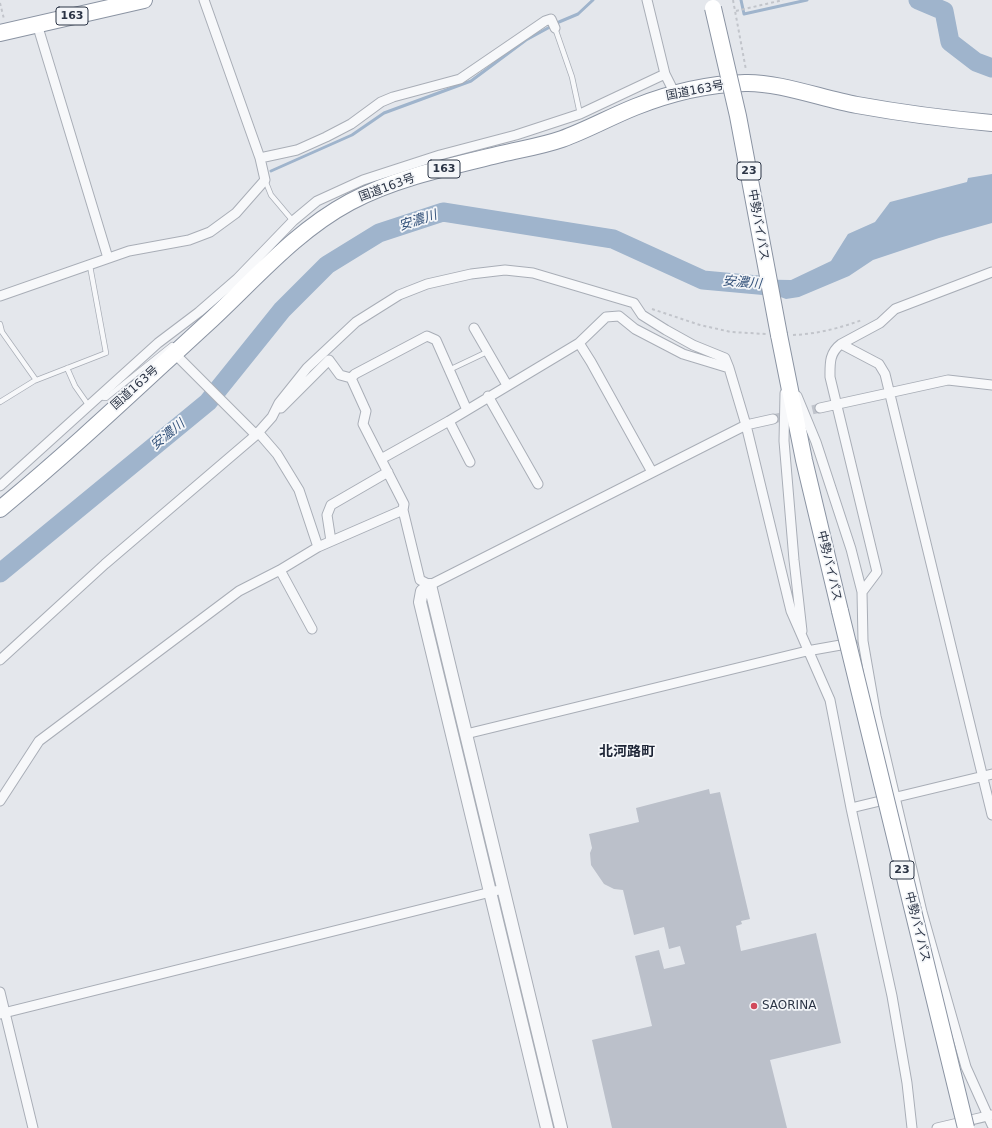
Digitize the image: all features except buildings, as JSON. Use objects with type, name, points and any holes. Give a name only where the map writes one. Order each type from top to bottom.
[{"type":"highway","name":"163","points":[[3,32],[144,0]]},
{"type":"highway","name":"中勢バイパス","points":[[712,4],[738,116],[804,460],[966,1128]]},
{"type":"highway","name":"国道163号","points":[[0,509],[179,348],[302,234],[352,201],[398,182],[504,153],[537,147],[565,138],[635,107],[675,94],[715,85],[749,83],[772,86],[858,105],[992,123]]},
{"type":"street","points":[[0,296],[90,266],[129,251],[189,240],[210,232],[236,213],[264,180],[260,158],[204,0]]},
{"type":"street","points":[[647,0],[665,74],[675,94]]},
{"type":"street","points":[[260,158],[268,155],[284,154],[321,140],[351,124],[382,102],[392,97],[460,79],[512,42],[551,19],[555,28]]},
{"type":"street","points":[[38,24],[108,258]]},
{"type":"street","points":[[0,486],[158,343],[199,312],[237,279],[293,221],[317,201],[363,180],[440,155],[516,135],[580,114],[665,74]]},
{"type":"street","points":[[272,417],[279,402],[307,368],[356,322],[392,298],[427,284],[491,271],[522,271],[552,277],[634,303],[642,315],[666,330],[693,345],[725,358],[746,425],[791,611],[803,636]]},
{"type":"street","points":[[862,592],[877,572],[830,377],[830,358],[837,347],[880,323],[895,309],[992,272]]},
{"type":"street","points":[[381,459],[449,421],[507,384],[579,343],[606,317],[619,316],[635,329],[683,354],[728,368]]},
{"type":"street","points":[[474,328],[507,384]]},
{"type":"street","points":[[350,378],[427,336],[436,340],[467,410]]},
{"type":"street","points":[[579,343],[652,472]]},
{"type":"street","points":[[841,344],[879,364],[885,374],[987,775],[992,815]]},
{"type":"street","points":[[179,348],[277,454],[299,490],[318,547]]},
{"type":"street","points":[[0,660],[105,564],[256,433],[329,360],[340,375],[350,378],[366,412],[363,424],[404,504],[403,510],[420,580],[430,585],[561,1128]]},
{"type":"street","points":[[786,367],[816,442],[851,549],[862,592],[863,641],[876,716],[922,912],[966,1067],[990,1116],[992,1125]]},
{"type":"street","points":[[786,367],[784,440],[803,636],[807,651],[830,700],[851,808],[892,996],[907,1083],[912,1128]]},
{"type":"street","points":[[820,408],[948,380],[992,385]]},
{"type":"street","points":[[488,396],[538,484]]},
{"type":"street","points":[[547,1128],[420,602],[422,591],[430,585],[746,425],[774,419]]},
{"type":"street","points":[[449,421],[470,462]]},
{"type":"street","points":[[331,542],[327,515],[331,505],[388,472]]},
{"type":"street","points":[[0,801],[39,741],[239,591],[280,570],[318,547],[403,510]]},
{"type":"street","points":[[280,570],[312,629]]},
{"type":"street","points":[[466,734],[807,651],[863,641]]},
{"type":"street","points":[[851,808],[987,775]]},
{"type":"street","points":[[2,1013],[503,889]]},
{"type":"street","points":[[0,992],[2,1013],[33,1128]]},
{"type":"street","points":[[937,1128],[990,1116]]},
{"type":"lane","points":[[555,28],[572,77],[580,114]]},
{"type":"lane","points":[[264,180],[271,195],[293,221]]},
{"type":"lane","points":[[0,402],[36,380],[106,353],[90,266]]},
{"type":"lane","points":[[0,324],[2,332],[36,380]]},
{"type":"lane","points":[[99,397],[106,398],[179,348]]},
{"type":"lane","points":[[449,370],[487,352]]},
{"type":"lane","points":[[67,368],[75,386],[89,406]]},
{"type":"path","points":[[733,0],[749,83]]},
{"type":"path","points":[[736,11],[783,0]]},
{"type":"path","points":[[0,3],[3,32]]},
{"type":"path","points":[[634,303],[700,325],[731,332],[808,335],[835,329],[868,318]]},
{"type":"water","points":[[992,174],[992,223],[939,238],[873,260],[849,276],[799,297],[786,299],[731,279],[791,280],[831,261],[848,234],[875,222],[890,202],[967,182],[968,178]]},
{"type":"waterway","points":[[271,171],[352,135],[384,113],[471,81],[526,40],[559,22],[578,14],[593,0]]},
{"type":"waterway","points":[[741,0],[744,14],[807,0]]},
{"type":"waterway","points":[[918,0],[944,11],[950,42],[976,62],[992,68]]},
{"type":"waterway","name":"安濃川","points":[[0,573],[208,402],[282,310],[327,265],[379,233],[443,212],[613,239],[703,280],[769,286]]},
{"type":"tunnel","points":[[773,419],[820,408]]},
{"type":"place","name":"SAORINA","points":[[754,1006]]},
{"type":"district","name":"北河路町","points":[[627,752]]}]
